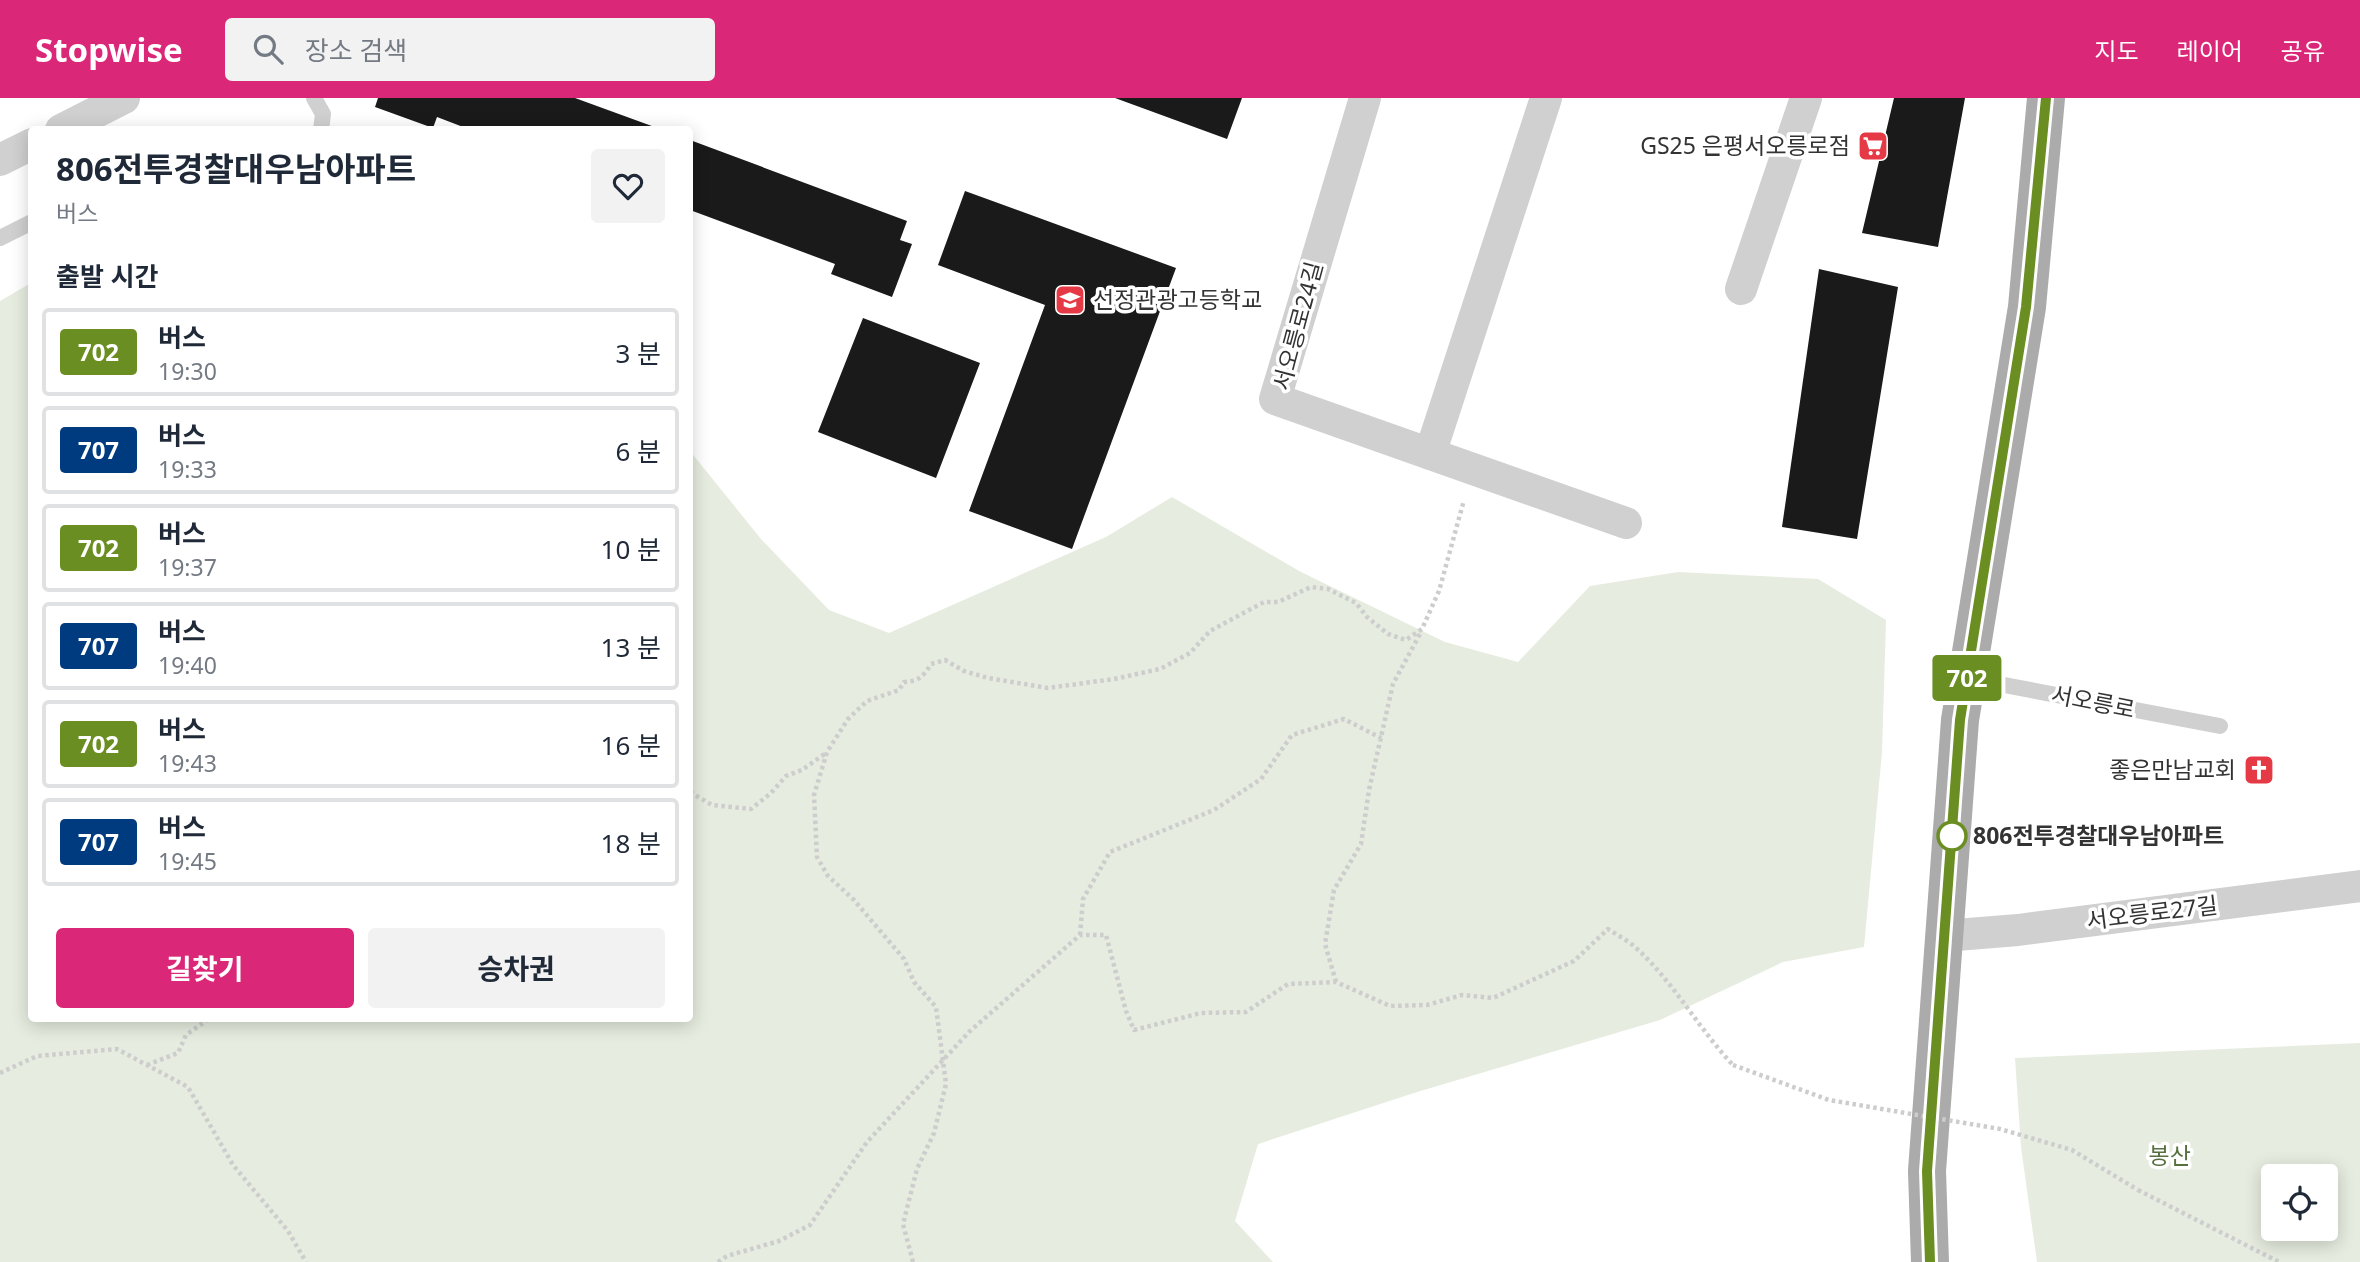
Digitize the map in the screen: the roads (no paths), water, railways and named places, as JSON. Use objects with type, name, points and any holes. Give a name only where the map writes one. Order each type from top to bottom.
[{"type":"main road","points":[[1930,1262],[1927,1171],[1960,720],[2026,307],[2046,98]]},
{"type":"street","points":[[69,126],[124,98]]},
{"type":"street","name":"서오릉로24길","points":[[1365,98],[1275,399],[1626,523]]},
{"type":"street","points":[[1430,454],[1546,98]]},
{"type":"street","points":[[1741,289],[1806,98]]},
{"type":"street","points":[[0,160],[28,146]]},
{"type":"street","name":"서오릉로27길","points":[[1944,936],[2018,930],[2360,886]]},
{"type":"lane","points":[[314,98],[323,114],[322,126]]},
{"type":"lane","points":[[0,238],[28,224]]},
{"type":"lane","name":"서오릉로","points":[[1967,678],[2220,726]]},
{"type":"place","name":"GS25 은평서오릉로점","points":[[1873,146]]},
{"type":"place","name":"선정관광고등학교","points":[[1070,300]]},
{"type":"place","name":"좋은만남교회","points":[[2259,770]]},
{"type":"place","name":"806전투경찰대우남아파트","points":[[1952,836]]},
{"type":"park label","name":"봉산","points":[[2170,1156]]}]
